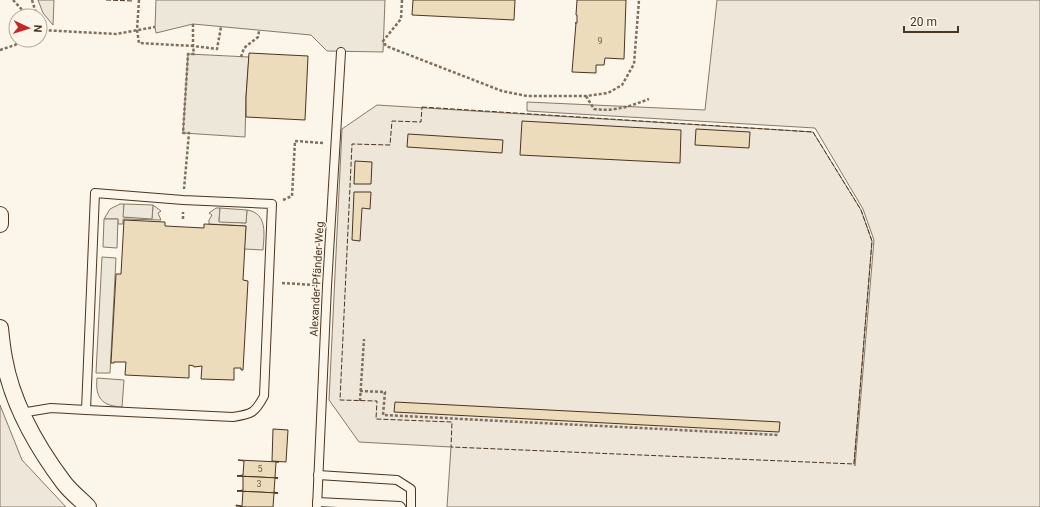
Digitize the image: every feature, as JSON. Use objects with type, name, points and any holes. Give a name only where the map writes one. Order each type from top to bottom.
[{"type":"street","points":[[0,215],[0,224]]},
{"type":"street","points":[[0,328],[4,359],[21,413],[38,446],[65,484],[88,507]]},
{"type":"lane","name":"Alexander-Pfänder-Weg","points":[[317,504],[327,286],[341,52]]},
{"type":"lane","points":[[21,413],[51,408],[86,410],[233,417],[247,415],[257,409],[264,396],[272,204],[183,200],[95,193],[86,410]]},
{"type":"lane","points":[[318,475],[397,480],[410,489],[411,507]]},
{"type":"lane","points":[[317,504],[401,507]]},
{"type":"path","points":[[13,0],[20,8]]},
{"type":"path","points":[[138,0],[137,30],[139,43],[193,46],[217,50],[221,27]]},
{"type":"path","points":[[402,0],[401,19],[383,42],[386,46],[502,91],[527,96],[586,96],[608,93],[622,85],[634,64],[639,0]]},
{"type":"path","points":[[183,219],[183,200],[189,134],[183,133],[188,54],[194,54],[193,24]]},
{"type":"path","points":[[48,30],[116,34],[155,27]]},
{"type":"path","points":[[241,57],[244,48],[258,37],[259,31]]},
{"type":"path","points":[[586,96],[594,109],[606,110],[628,107],[649,99]]},
{"type":"path","points":[[272,204],[292,196],[294,141],[335,143]]},
{"type":"path","points":[[269,283],[327,286]]},
{"type":"path","points":[[360,401],[364,339]]},
{"type":"path","points":[[360,391],[385,392],[383,415],[779,435]]},
{"type":"shaded area","points":[[38,0],[54,0],[53,25],[48,19],[48,8],[41,8]]},
{"type":"shaded area","points":[[156,0],[385,0],[383,52],[327,51],[311,35],[193,24],[156,33]]},
{"type":"shaded area","points":[[717,0],[1040,0],[1040,507],[447,507],[451,447],[359,442],[329,400],[342,129],[377,105],[813,132],[861,210],[872,241],[855,466],[874,240],[863,209],[815,128],[527,111],[527,102],[705,110]]},
{"type":"shaded area","points":[[188,54],[249,57],[245,137],[183,133]]},
{"type":"shaded area","points":[[120,204],[124,204],[124,217],[152,218],[153,205],[161,211],[158,213],[161,220],[123,219],[123,224],[118,224],[118,219],[104,219],[110,209]]},
{"type":"shaded area","points":[[124,204],[153,205],[152,219],[123,217]]},
{"type":"shaded area","points":[[216,208],[220,208],[219,221],[246,223],[247,210],[258,215],[262,220],[264,232],[263,250],[244,249],[246,226],[209,224],[209,220],[212,215],[209,213]]},
{"type":"shaded area","points":[[220,208],[247,210],[246,223],[219,222]]},
{"type":"shaded area","points":[[104,219],[118,219],[117,248],[103,247]]},
{"type":"shaded area","points":[[102,257],[116,258],[110,373],[96,373]]},
{"type":"shaded area","points":[[97,378],[124,380],[122,407],[109,405],[101,400],[97,391]]},
{"type":"shaded area","points":[[0,405],[22,460],[66,507],[0,507]]},
{"type":"building","points":[[413,0],[515,0],[514,20],[412,15]]},
{"type":"building","points":[[577,0],[626,0],[624,59],[605,58],[604,65],[596,65],[596,73],[572,72]]},
{"type":"building","points":[[249,53],[308,56],[305,120],[246,117]]},
{"type":"building","points":[[522,121],[681,130],[680,163],[520,155]]},
{"type":"building","points":[[696,129],[750,132],[749,148],[695,145]]},
{"type":"building","points":[[408,134],[503,140],[502,153],[407,147]]},
{"type":"building","points":[[355,161],[372,162],[371,184],[354,184]]},
{"type":"building","points":[[354,192],[371,192],[370,209],[362,208],[360,241],[352,240]]},
{"type":"building","points":[[124,220],[165,222],[165,226],[204,228],[204,224],[246,226],[243,280],[248,281],[243,370],[241,370],[241,368],[234,368],[234,380],[201,379],[202,366],[194,367],[189,365],[189,378],[125,375],[126,362],[111,363],[116,274],[121,274]]},
{"type":"building","points":[[395,402],[780,422],[779,432],[394,412]]},
{"type":"building","points":[[273,429],[288,430],[286,462],[272,461]]},
{"type":"building","points":[[238,460],[279,462],[276,462],[275,477],[278,478],[237,476],[243,475],[244,461]]},
{"type":"building","points":[[243,476],[278,478],[275,478],[274,492],[278,493],[237,491],[243,490]]},
{"type":"building","points":[[243,491],[278,493],[274,493],[273,507],[236,506],[242,506]]},
{"type":"fence","points":[[106,0],[133,0]]},
{"type":"fence","points":[[422,107],[813,132],[861,210],[872,241],[854,464],[451,447],[452,422],[376,419],[377,401],[340,400],[352,144],[390,145],[392,121],[421,122],[422,107]]}]
